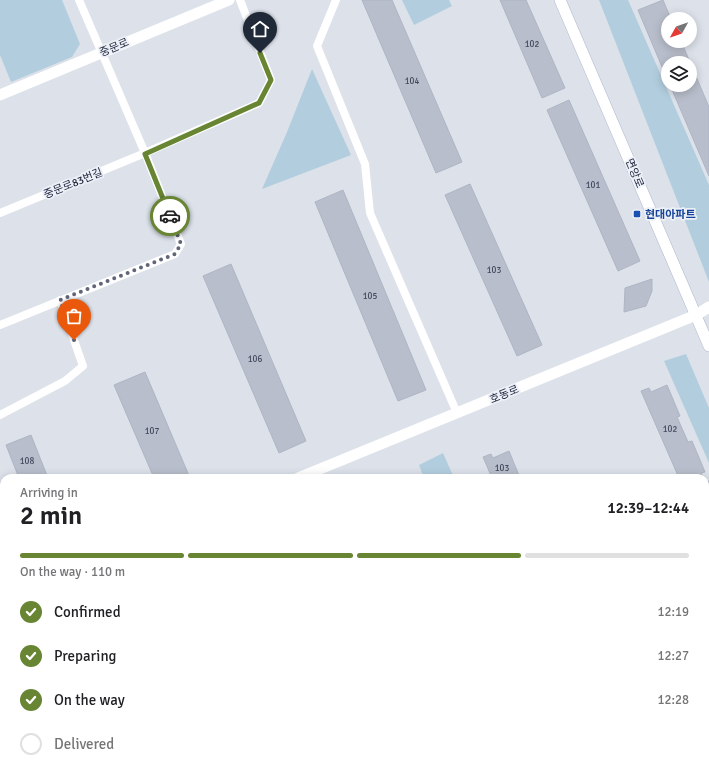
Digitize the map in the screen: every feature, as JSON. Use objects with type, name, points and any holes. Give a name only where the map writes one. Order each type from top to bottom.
[{"type":"street","name":"중문로","points":[[0,96],[229,0]]},
{"type":"street","name":"면앙로","points":[[560,0],[709,346]]},
{"type":"street","name":"호동로","points":[[308,474],[696,315],[709,307]]},
{"type":"lane","points":[[0,325],[175,254],[181,244],[145,154],[79,0]]},
{"type":"lane","name":"중문로83번길","points":[[0,213],[145,154],[259,103],[271,80],[240,0]]},
{"type":"lane","points":[[336,0],[317,46],[365,164],[370,213],[457,413]]},
{"type":"lane","points":[[0,415],[65,381],[83,366],[60,300]]},
{"type":"green space","points":[[0,0],[62,0],[80,44],[72,57],[11,82],[0,55]]},
{"type":"green space","points":[[402,0],[449,0],[452,6],[414,25]]},
{"type":"green space","points":[[599,0],[628,0],[661,75],[661,92],[668,92],[709,185],[709,282]]},
{"type":"green space","points":[[312,69],[351,155],[262,189],[287,132]]},
{"type":"green space","points":[[686,354],[709,408],[709,463],[664,361]]},
{"type":"green space","points":[[443,453],[452,474],[422,474],[419,465]]},
{"type":"building","points":[[362,0],[392,0],[462,162],[436,173]]},
{"type":"building","points":[[500,0],[526,0],[565,88],[542,98]]},
{"type":"building","points":[[663,0],[668,12],[661,12],[661,48],[684,48],[687,56],[661,56],[661,64],[638,10]]},
{"type":"building","points":[[697,79],[709,107],[709,176],[673,92],[697,92]]},
{"type":"building","points":[[569,100],[640,261],[618,271],[547,110]]},
{"type":"building","points":[[470,184],[542,345],[517,356],[445,195]]},
{"type":"building","points":[[343,190],[426,390],[398,401],[315,202]]},
{"type":"building","points":[[231,264],[306,441],[279,453],[203,276]]},
{"type":"building","points":[[652,279],[652,291],[646,306],[624,312],[625,288]]},
{"type":"building","points":[[145,372],[188,474],[152,474],[114,385]]},
{"type":"building","points":[[667,385],[680,416],[677,417],[688,442],[692,441],[705,472],[701,474],[677,474],[641,391],[649,388],[651,392]]},
{"type":"building","points":[[31,435],[46,474],[17,474],[6,445]]},
{"type":"building","points":[[509,451],[518,474],[490,474],[483,457],[491,454],[493,458]]},
{"type":"way so far","points":[[74,340],[60,300],[175,254],[181,244],[170,216]]},
{"type":"place","name":"현대아파트","points":[[637,214]]},
{"type":"route","points":[[170,216],[145,154],[259,103],[271,80],[260,53]]}]
